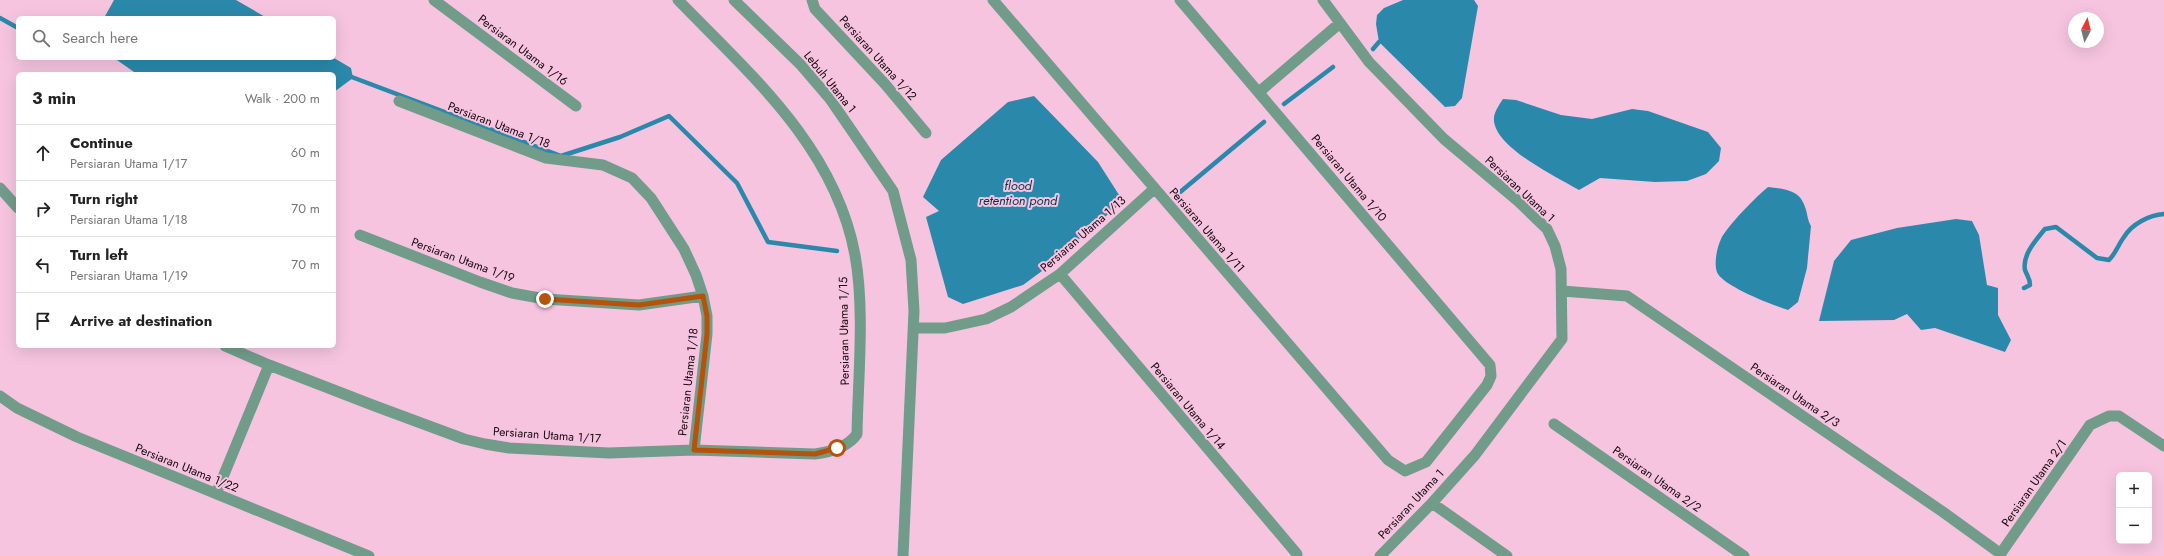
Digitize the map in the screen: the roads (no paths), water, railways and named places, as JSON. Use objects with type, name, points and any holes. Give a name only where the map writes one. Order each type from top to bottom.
[{"type":"street","name":"Persiaran Utama 1/16","points":[[434,0],[576,106]]},
{"type":"street","name":"Persiaran Utama 1/15","points":[[678,0],[774,99],[797,128],[818,160],[834,191],[848,225],[855,256],[859,300],[857,434],[853,440],[837,448]]},
{"type":"street","name":"Lebuh Utama 1","points":[[734,0],[800,64],[830,99],[893,191],[910,260],[914,328]]},
{"type":"street","name":"Persiaran Utama 1/12","points":[[812,0],[815,9],[886,84],[926,133]]},
{"type":"street","name":"Persiaran Utama 1/11","points":[[993,0],[1388,460],[1396,467],[1406,471]]},
{"type":"street","name":"Persiaran Utama 1/10","points":[[1180,0],[1490,365],[1491,376],[1487,385],[1426,462],[1406,471]]},
{"type":"street","name":"Persiaran Utama 1","points":[[1324,0],[1370,62],[1444,139],[1518,201],[1547,229],[1555,246],[1561,270],[1562,339],[1475,455],[1432,503],[1380,556]]},
{"type":"street","points":[[1259,92],[1340,23]]},
{"type":"street","name":"Persiaran Utama 1/18","points":[[399,101],[546,158],[603,165],[632,178],[651,198],[684,249],[696,275],[703,296],[707,316],[707,334],[694,450]]},
{"type":"street","points":[[0,188],[16,206]]},
{"type":"street","name":"Persiaran Utama 1/13","points":[[914,328],[945,328],[986,318],[1011,307],[1060,274],[1154,189]]},
{"type":"street","name":"Persiaran Utama 1/19","points":[[360,235],[494,287],[545,299],[639,305],[703,296]]},
{"type":"street","name":"Persiaran Utama 1/14","points":[[1060,274],[1297,554]]},
{"type":"street","name":"Persiaran Utama 2/3","points":[[1562,291],[1627,296],[1930,503],[2000,555]]},
{"type":"street","points":[[903,556],[914,328]]},
{"type":"street","name":"Persiaran Utama 1/17","points":[[230,348],[269,365],[464,439],[484,444],[509,448],[609,452],[694,450],[815,454],[837,448]]},
{"type":"street","points":[[216,494],[269,365]]},
{"type":"street","name":"Persiaran Utama 1/22","points":[[0,396],[18,408],[77,437],[369,556]]},
{"type":"street","name":"Persiaran Utama 2/1","points":[[2000,555],[2090,424],[2109,416],[2119,416],[2164,446]]},
{"type":"street","name":"Persiaran Utama 2/2","points":[[1554,424],[1744,556]]},
{"type":"street","points":[[1432,503],[1507,556]]},
{"type":"water","points":[[114,0],[236,0],[264,16],[105,16]]},
{"type":"water","points":[[1403,0],[1474,0],[1478,6],[1462,98],[1455,106],[1445,107],[1379,42],[1376,24],[1377,15],[1384,8]]},
{"type":"water","points":[[336,59],[351,68],[353,78],[336,91],[336,72],[134,72],[117,60]]},
{"type":"water","name":"flood retention pond","points":[[1034,96],[1098,162],[1121,198],[1120,204],[1042,271],[1023,285],[963,304],[948,297],[926,217],[939,211],[923,197],[941,160],[1008,102]]},
{"type":"water","points":[[1503,99],[1516,100],[1561,115],[1592,119],[1632,109],[1648,111],[1708,132],[1721,148],[1719,161],[1706,174],[1687,181],[1655,182],[1600,178],[1579,190],[1525,158],[1511,147],[1501,136],[1495,124],[1495,113]]},
{"type":"water","points":[[1768,187],[1791,191],[1800,197],[1803,201],[1811,226],[1807,268],[1798,302],[1788,310],[1739,290],[1718,274],[1716,266],[1718,247],[1724,233]]},
{"type":"water","points":[[1956,219],[1972,221],[1979,235],[1987,285],[1998,288],[1998,315],[2011,340],[2005,352],[1935,328],[1921,330],[1907,314],[1894,320],[1819,321],[1834,261],[1851,240],[1897,228]]},
{"type":"waterway","points":[[0,18],[16,27]]},
{"type":"waterway","points":[[1373,49],[1379,42]]},
{"type":"waterway","points":[[1284,104],[1333,67]]},
{"type":"waterway","points":[[349,76],[561,156],[620,137],[669,116],[737,183],[768,242],[837,251]]},
{"type":"waterway","points":[[1179,193],[1264,122]]},
{"type":"waterway","points":[[2024,288],[2030,285],[2025,270],[2028,253],[2030,248],[2045,229],[2056,227],[2097,258],[2109,260],[2127,232],[2136,224],[2147,218],[2164,214]]}]
